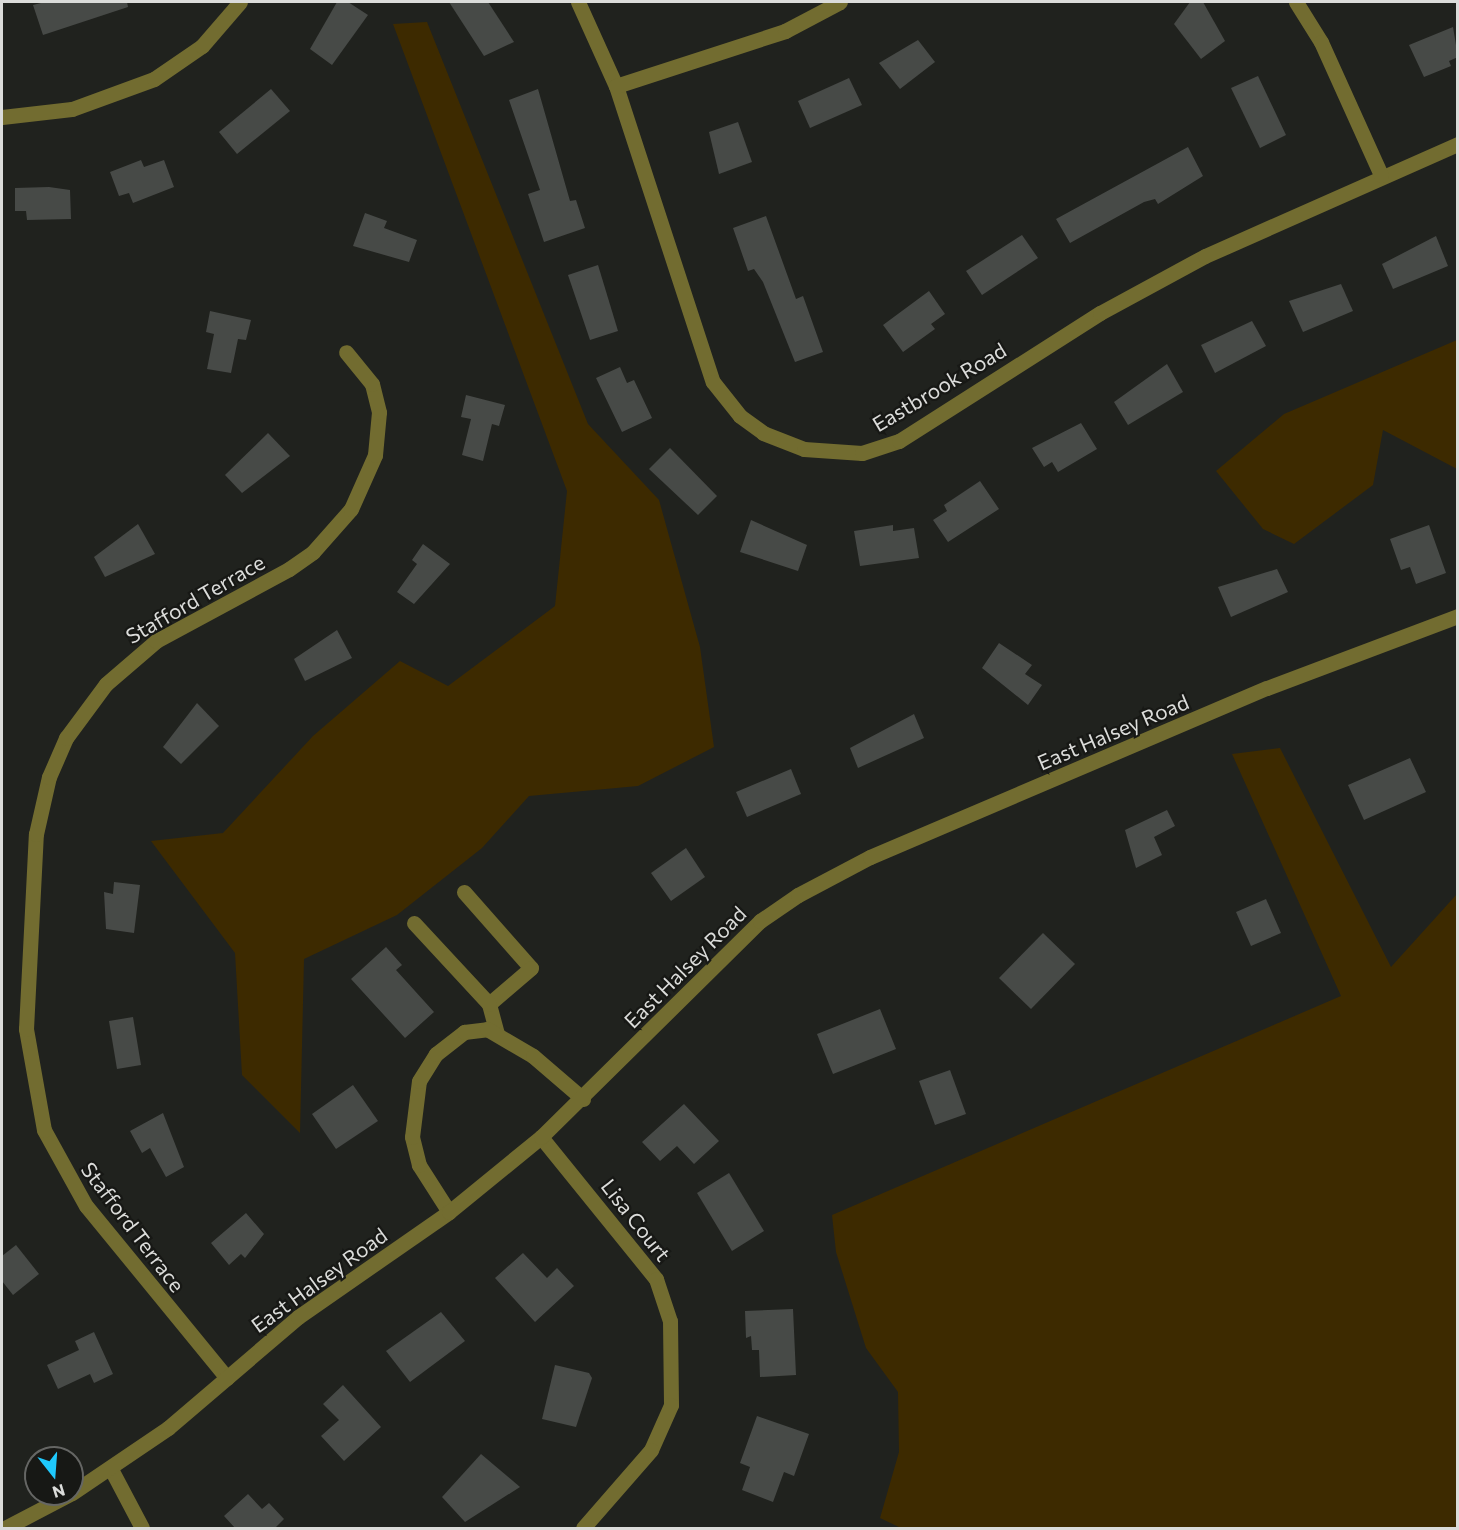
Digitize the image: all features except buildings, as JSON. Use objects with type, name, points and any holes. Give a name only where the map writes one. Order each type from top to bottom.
[{"type":"street","points":[[2,117],[72,109],[154,79],[202,46],[240,2]]},
{"type":"street","name":"Eastbrook Road","points":[[578,2],[616,86],[712,382],[740,416],[764,433],[833,454],[862,453],[899,441],[1100,313],[1205,256],[1381,175],[1458,144]]},
{"type":"street","points":[[616,86],[784,31],[840,2]]},
{"type":"street","points":[[1296,2],[1326,52],[1381,175]]},
{"type":"street","name":"Stafford Terrace","points":[[227,1378],[86,1206],[44,1130],[26,1029],[36,834],[49,777],[66,738],[106,684],[156,641],[289,570],[313,552],[351,508],[375,455],[380,412],[372,384],[346,352]]},
{"type":"street","name":"East Halsey Road","points":[[84,1486],[112,1471],[298,1317],[449,1212],[541,1137],[583,1099],[717,961],[760,921],[798,895],[870,857],[1267,688],[1458,616]]},
{"type":"street","points":[[464,892],[531,968],[489,1004]]},
{"type":"street","points":[[414,923],[489,1004],[497,1033]]},
{"type":"street","points":[[449,1212],[419,1165],[412,1107],[419,1081],[436,1054],[464,1032],[497,1033],[533,1056],[583,1099]]},
{"type":"street","name":"Lisa Court","points":[[541,1137],[656,1279],[670,1320],[670,1405],[651,1450],[582,1528]]},
{"type":"street","points":[[112,1471],[142,1528]]},
{"type":"street","name":"East Halsey Road","points":[[5,1528],[46,1506]]},
{"type":"shaded area","points":[[427,22],[588,424],[659,500],[700,647],[714,747],[638,786],[529,796],[482,848],[397,915],[304,959],[300,1133],[242,1075],[235,953],[151,841],[223,833],[313,736],[400,661],[448,686],[555,606],[567,491],[393,24]]},
{"type":"shaded area","points":[[1457,340],[1457,469],[1383,430],[1373,485],[1294,544],[1263,529],[1216,471],[1284,414]]},
{"type":"shaded area","points":[[1280,748],[1391,967],[1457,894],[1457,1528],[901,1528],[880,1518],[899,1452],[898,1392],[866,1348],[836,1252],[832,1215],[1341,996],[1232,754]]}]
